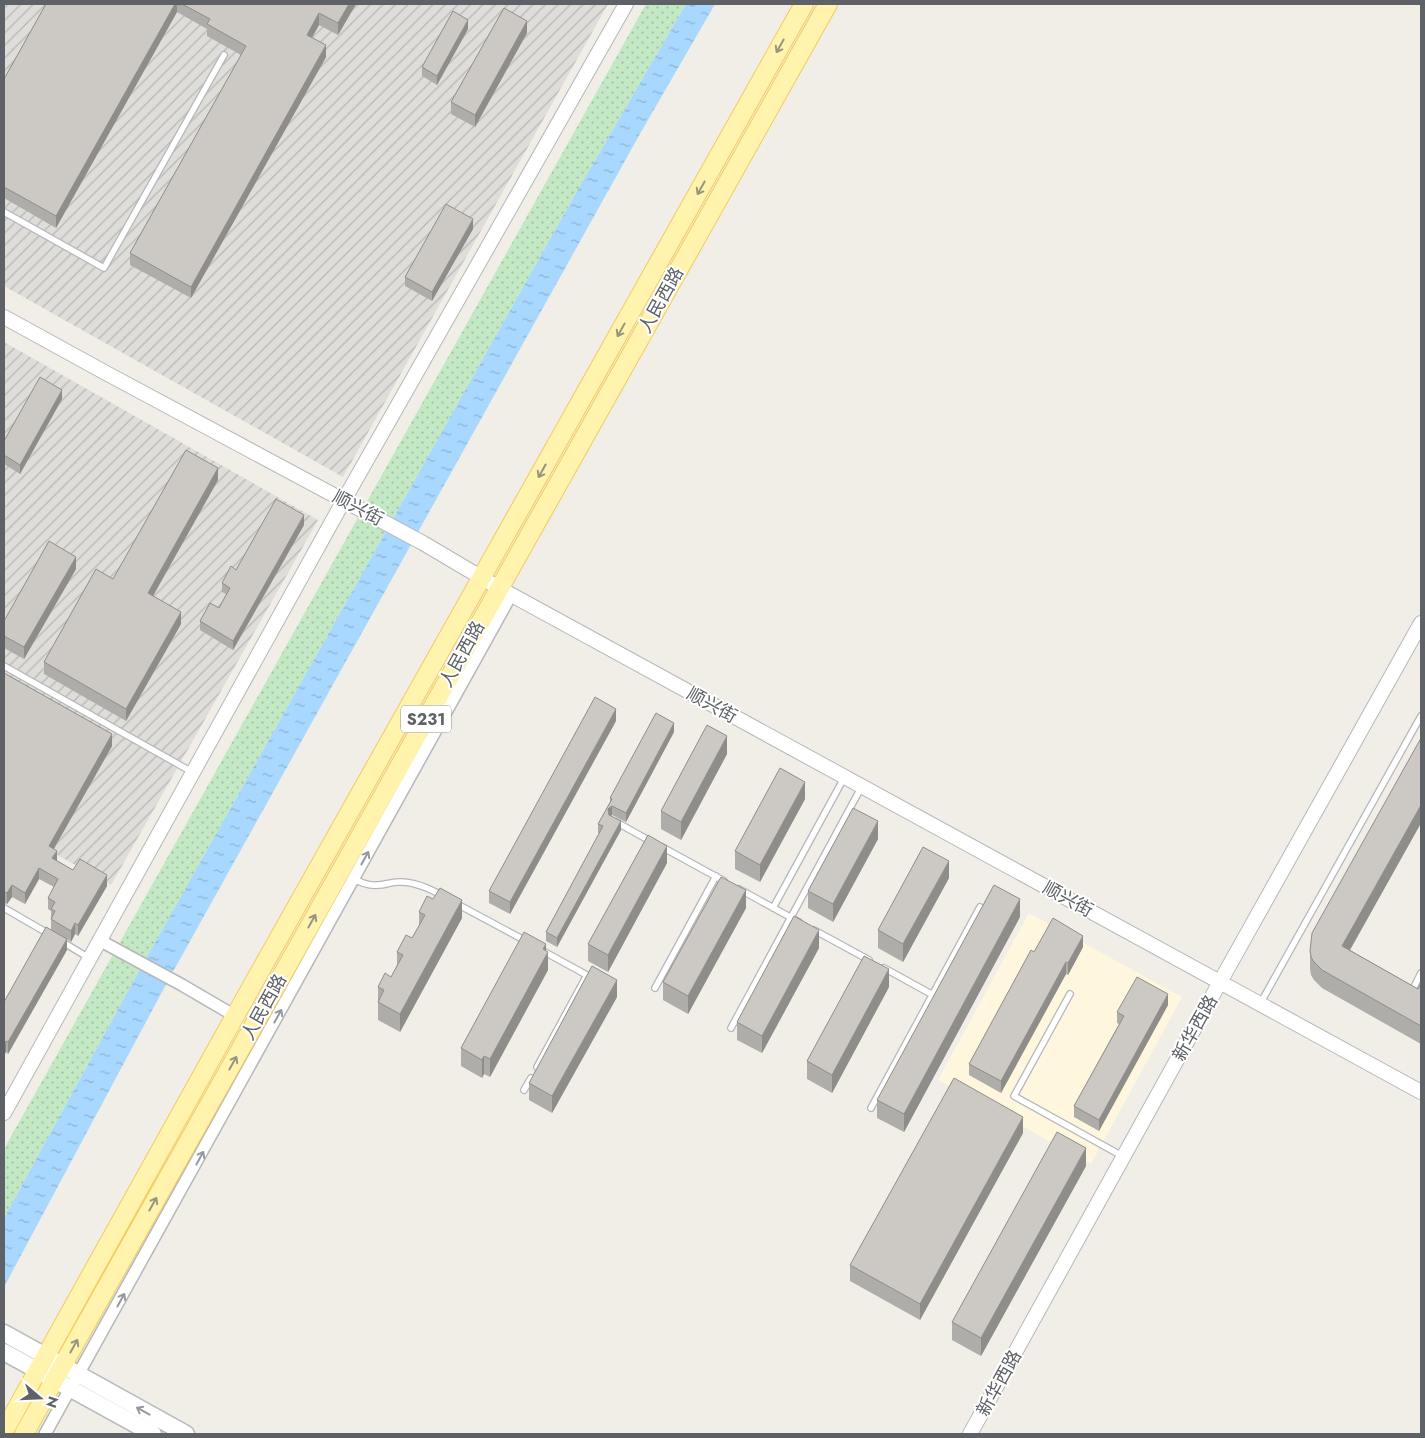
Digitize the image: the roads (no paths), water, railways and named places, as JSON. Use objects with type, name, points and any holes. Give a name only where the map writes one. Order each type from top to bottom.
[{"type":"main road","name":"人民西路","points":[[4,1431],[804,4]]},
{"type":"main road","name":"人民西路","points":[[24,1434],[347,875],[828,4]]},
{"type":"main road","points":[[4,1333],[42,1363],[75,1382],[186,1434]]},
{"type":"main road","points":[[4,1352],[42,1363]]},
{"type":"main road","points":[[75,1382],[153,1434]]},
{"type":"street","points":[[4,1113],[344,500],[626,4]]},
{"type":"street","name":"顺兴街","points":[[4,317],[385,522],[505,591],[1421,1092]]},
{"type":"street","name":"新华西路","points":[[970,1434],[1421,623]]},
{"type":"street","points":[[46,1434],[317,947],[347,875]]},
{"type":"street","points":[[100,940],[235,1016]]},
{"type":"lane","points":[[4,212],[104,268],[224,55]]},
{"type":"lane","points":[[4,666],[192,772]]},
{"type":"lane","points":[[1260,1004],[1421,716]]},
{"type":"lane","points":[[773,908],[844,777]]},
{"type":"lane","points":[[731,1028],[862,786]]},
{"type":"lane","points":[[612,820],[932,995]]},
{"type":"lane","points":[[347,875],[359,882],[378,885],[411,882],[423,886],[601,983]]},
{"type":"lane","points":[[655,988],[716,876]]},
{"type":"lane","points":[[871,1108],[980,907]]},
{"type":"lane","points":[[4,908],[90,958]]},
{"type":"lane","points":[[1414,987],[1421,973]]},
{"type":"lane","points":[[524,1090],[587,975]]},
{"type":"lane","points":[[1070,994],[1014,1096],[1124,1157]]},
{"type":"water","points":[[686,4],[715,4],[641,132],[170,977],[4,1287],[4,1218],[134,980],[576,193]]}]
